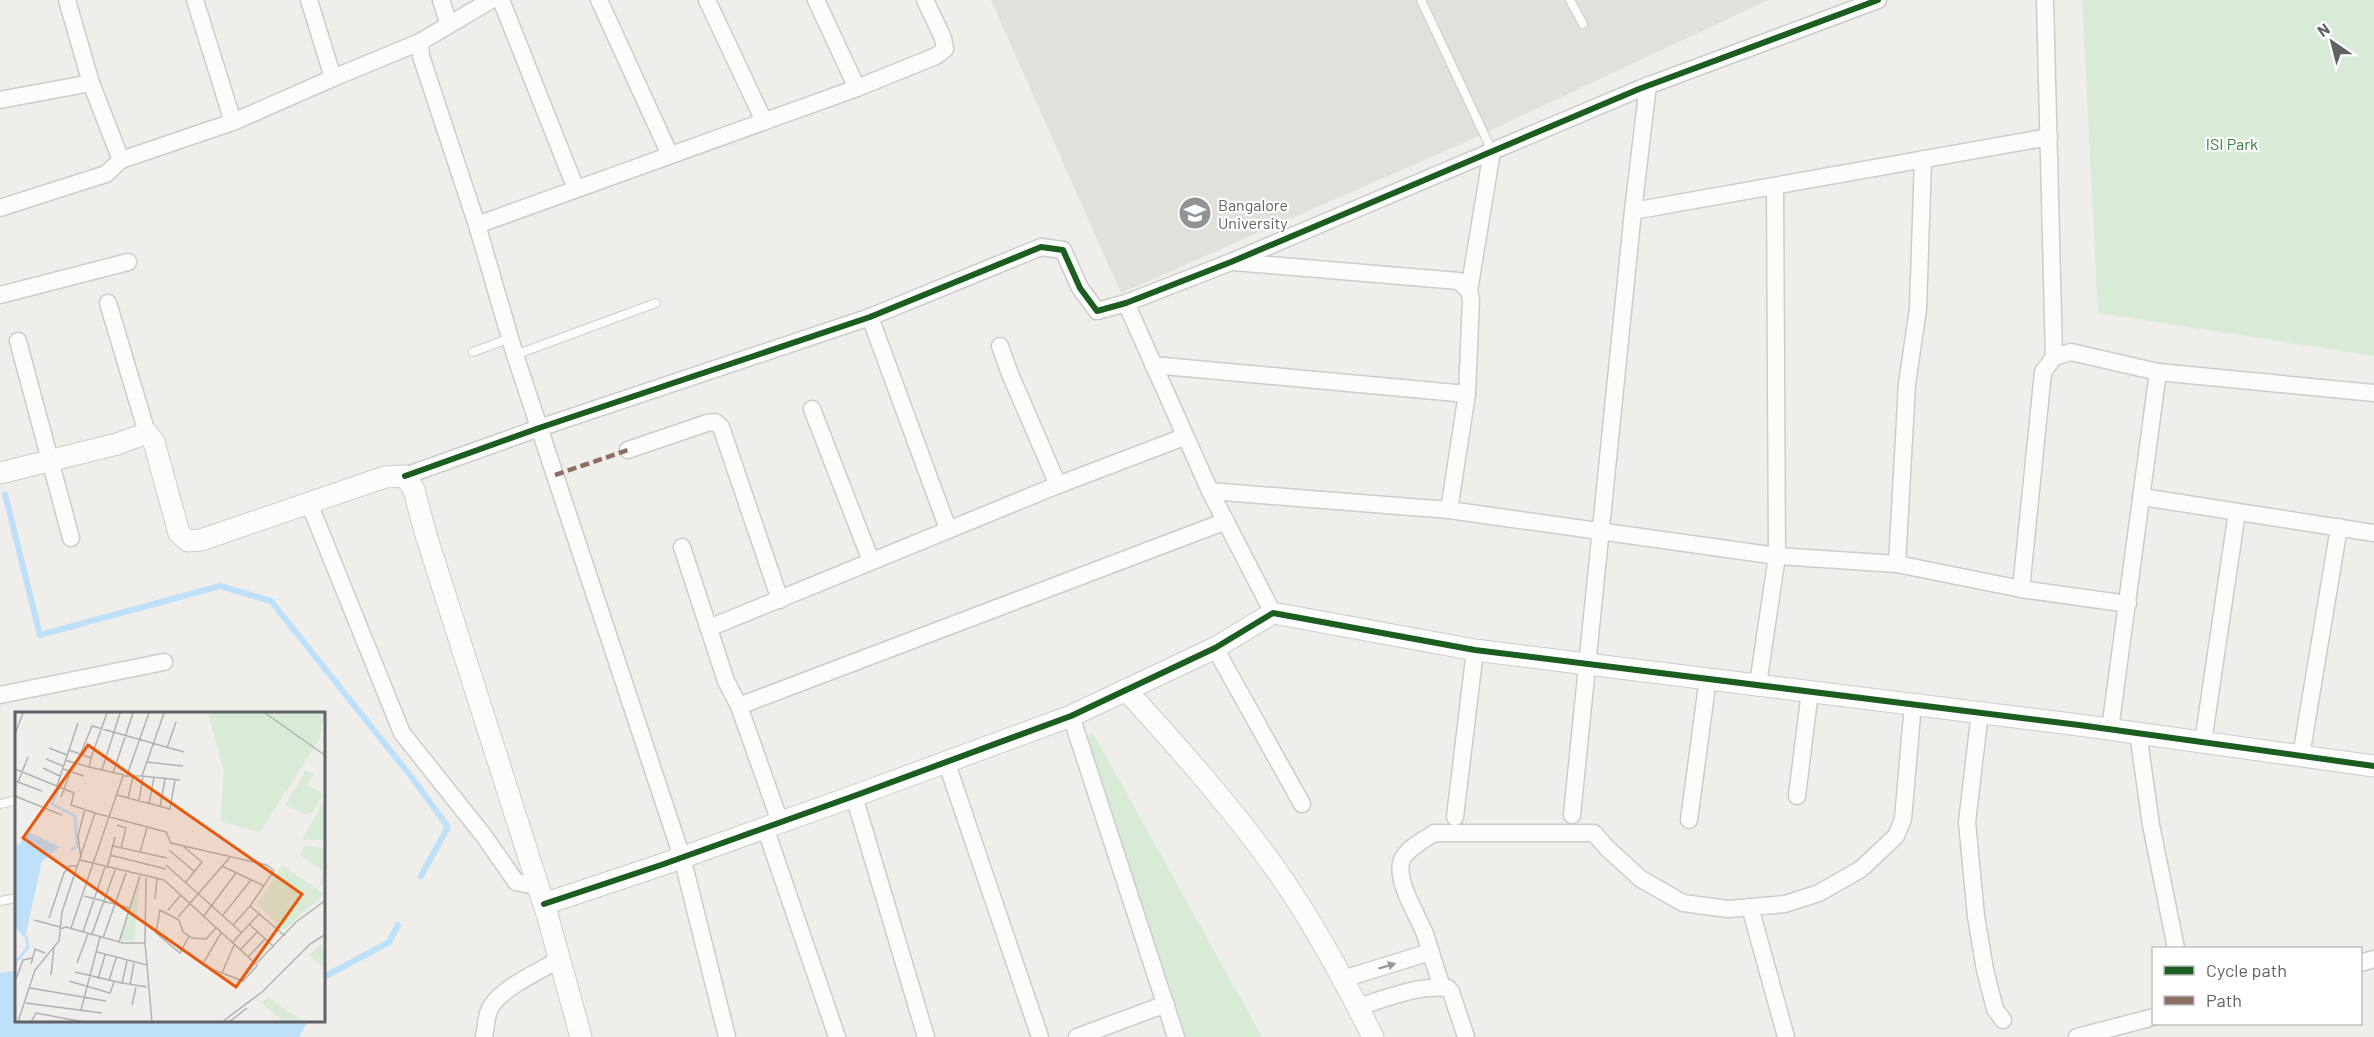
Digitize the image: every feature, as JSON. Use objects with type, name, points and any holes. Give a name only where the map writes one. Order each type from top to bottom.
[{"type":"street","points":[[67,0],[91,83],[121,160]]},
{"type":"street","points":[[195,0],[232,122]]},
{"type":"street","points":[[309,0],[333,78]]},
{"type":"street","points":[[441,0],[448,25]]},
{"type":"street","points":[[0,208],[106,174],[121,160],[232,122],[420,42],[491,0]]},
{"type":"street","points":[[501,0],[576,189]]},
{"type":"street","points":[[599,0],[670,155]]},
{"type":"street","points":[[707,0],[764,121]]},
{"type":"street","points":[[816,0],[857,88]]},
{"type":"street","points":[[477,225],[857,88],[936,56],[945,49],[943,38],[925,0]]},
{"type":"street","points":[[108,303],[147,433],[154,442],[180,533],[188,541],[201,540],[385,477],[405,476],[539,428],[870,317],[1041,247],[1063,250],[1080,288],[1097,311],[1126,303],[1231,262],[1648,85],[1878,0]]},
{"type":"street","points":[[2021,589],[2043,372],[2054,357],[2045,0]]},
{"type":"street","points":[[420,42],[421,56],[477,225],[515,355],[682,857],[727,1037]]},
{"type":"street","points":[[0,100],[91,83]]},
{"type":"street","points":[[1572,815],[1633,211],[1648,85]]},
{"type":"street","points":[[1633,211],[2049,137]]},
{"type":"street","points":[[1468,291],[1492,151]]},
{"type":"street","points":[[1897,564],[1907,384],[1918,309],[1923,159]]},
{"type":"street","points":[[1758,684],[1777,556],[1775,186]]},
{"type":"street","points":[[0,295],[128,262]]},
{"type":"street","points":[[1231,262],[1459,281],[1468,291],[1471,298],[1467,394],[1449,510]]},
{"type":"street","points":[[1126,303],[1184,437],[1273,613]]},
{"type":"street","points":[[870,317],[948,529]]},
{"type":"street","points":[[18,341],[48,460],[71,538]]},
{"type":"street","points":[[1000,346],[1058,484]]},
{"type":"street","points":[[2054,357],[2072,352],[2158,372],[2374,393]]},
{"type":"street","points":[[1153,365],[1467,394]]},
{"type":"street","points":[[2110,729],[2158,372]]},
{"type":"street","points":[[812,409],[871,561]]},
{"type":"street","points":[[628,450],[716,422],[721,427],[780,600]]},
{"type":"street","points":[[0,472],[117,444],[147,433]]},
{"type":"street","points":[[709,628],[1058,484],[1184,437]]},
{"type":"street","points":[[405,476],[414,490],[426,535],[541,896],[581,1037]]},
{"type":"street","points":[[1210,491],[1449,510],[1777,556],[1897,564],[2021,589],[2128,604]]},
{"type":"street","points":[[2142,497],[2374,533]]},
{"type":"street","points":[[309,503],[402,733],[484,836],[516,882],[541,896],[682,857],[1071,716],[1215,648],[1273,613],[1475,650],[1980,712],[2374,766]]},
{"type":"street","points":[[2203,742],[2237,512]]},
{"type":"street","points":[[739,706],[1226,521]]},
{"type":"street","points":[[2301,756],[2339,527]]},
{"type":"street","points":[[682,547],[726,681],[739,706],[772,824],[837,1037]]},
{"type":"street","points":[[1215,648],[1302,804]]},
{"type":"street","points":[[1455,816],[1475,650]]},
{"type":"street","points":[[0,695],[164,662]]},
{"type":"street","points":[[1689,820],[1708,678]]},
{"type":"street","points":[[1126,690],[1191,761],[1273,865],[1343,980],[1373,1037]]},
{"type":"street","points":[[1797,796],[1810,691]]},
{"type":"street","points":[[1442,987],[1425,934],[1406,895],[1401,869],[1402,859],[1434,833],[1594,833],[1641,879],[1683,903],[1728,909],[1785,904],[1819,893],[1862,869],[1896,836],[1903,819],[1913,704]]},
{"type":"street","points":[[1980,712],[1967,822],[1976,916],[1983,959],[1995,1009],[2003,1020]]},
{"type":"street","points":[[1071,716],[1176,1037]]},
{"type":"street","points":[[2138,733],[2151,825],[2176,947]]},
{"type":"street","points":[[946,761],[1040,1037]]},
{"type":"street","points":[[854,796],[926,1037]]},
{"type":"street","points":[[1750,907],[1786,1037]]},
{"type":"street","points":[[1343,980],[1430,952]]},
{"type":"street","points":[[484,1037],[492,1004],[506,991],[560,959]]},
{"type":"street","points":[[1358,1007],[1405,992],[1448,988],[1466,1037]]},
{"type":"street","points":[[1077,1037],[1166,1004]]},
{"type":"street","points":[[2077,1037],[2152,1018]]},
{"type":"lane","points":[[1422,0],[1492,151]]},
{"type":"lane","points":[[1570,0],[1583,24]]},
{"type":"lane","points":[[515,355],[656,303]]},
{"type":"lane","points":[[473,352],[510,338]]},
{"type":"lane","points":[[0,804],[15,800]]},
{"type":"lane","points":[[0,901],[15,898]]},
{"type":"shaded area","name":"Bangalore University","points":[[991,0],[1768,0],[1468,141],[1121,293]]},
{"type":"green space","name":"ISI Park","points":[[2082,0],[2374,0],[2374,356],[2098,313]]},
{"type":"green space","points":[[1093,733],[1262,1037],[1169,1037],[1082,737]]},
{"type":"water","points":[[15,970],[15,1022],[307,1022],[299,1037],[0,1037],[0,973]]},
{"type":"waterway","points":[[5,494],[40,635],[220,586],[271,601],[413,779],[448,827],[421,876]]},
{"type":"waterway","points":[[326,976],[389,942],[398,925]]},
{"type":"marked path","points":[[555,475],[628,450]]},
{"type":"cycle path","points":[[405,476],[539,428],[870,317],[1041,247],[1063,250],[1080,288],[1097,311],[1126,303],[1231,262],[1639,89],[1878,0]]},
{"type":"cycle path","points":[[544,904],[661,865],[1071,716],[1215,648],[1273,613],[1475,650],[2079,725],[2374,766]]},
{"type":"place","name":"Bangalore University","points":[[1195,213]]}]
